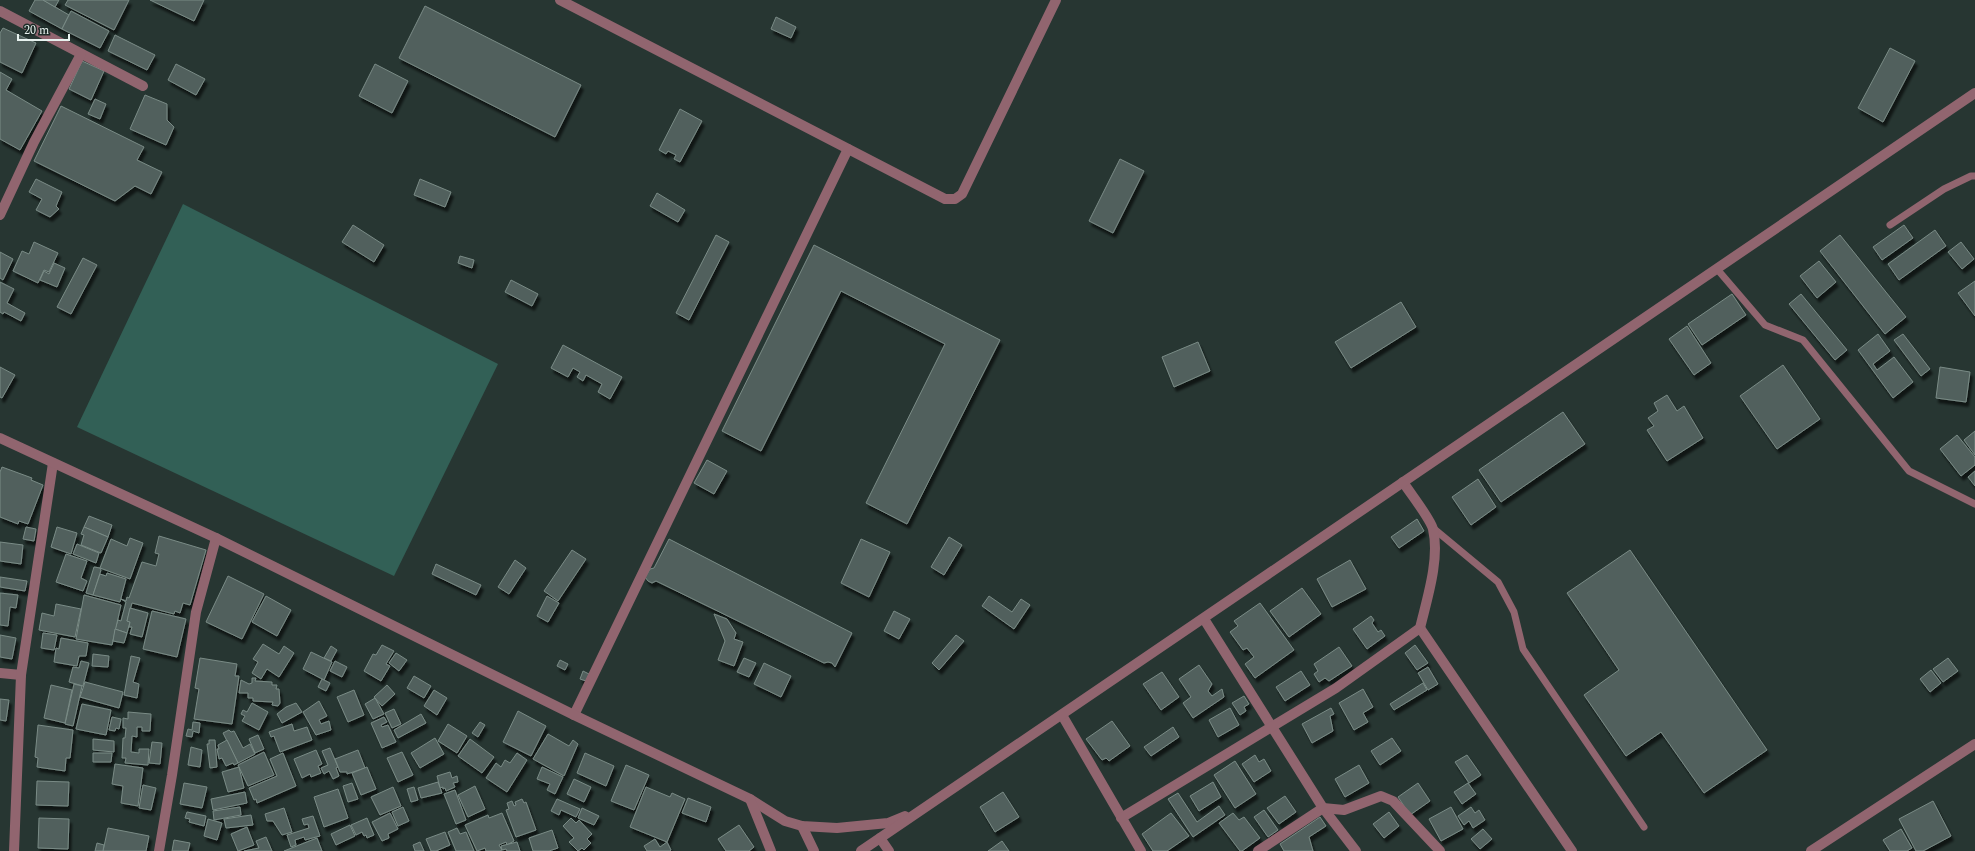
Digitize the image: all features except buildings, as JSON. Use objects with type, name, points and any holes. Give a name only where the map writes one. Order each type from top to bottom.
[{"type":"street","points":[[560,0],[946,199],[955,199],[962,194],[1056,0]]},
{"type":"street","points":[[0,12],[143,86]]},
{"type":"street","points":[[0,215],[34,142],[81,54]]},
{"type":"street","points":[[861,851],[1975,93]]},
{"type":"street","points":[[574,715],[848,149]]},
{"type":"street","points":[[0,438],[216,538],[574,715],[750,799],[785,821],[802,826],[837,828],[888,823],[921,810]]},
{"type":"street","points":[[14,851],[22,675],[53,463]]},
{"type":"street","points":[[1121,818],[1336,688],[1420,628],[1431,581],[1434,559],[1432,528],[1403,482]]},
{"type":"street","points":[[159,851],[196,612],[216,538]]},
{"type":"street","points":[[1204,619],[1323,808],[1356,851]]},
{"type":"street","points":[[1420,628],[1572,851]]},
{"type":"street","points":[[0,673],[22,675]]},
{"type":"street","points":[[1062,715],[1141,851]]},
{"type":"street","points":[[1811,851],[1975,744]]},
{"type":"street","points":[[1258,851],[1323,808],[1344,810],[1381,796],[1393,801],[1440,851]]},
{"type":"street","points":[[750,799],[771,851]]},
{"type":"street","points":[[802,826],[814,851]]},
{"type":"street","points":[[880,838],[889,851]]},
{"type":"lane","points":[[1890,225],[1944,189],[1971,176],[1975,176]]},
{"type":"lane","points":[[1717,269],[1765,325],[1803,340],[1909,471],[1975,504]]},
{"type":"lane","points":[[1432,528],[1498,582],[1514,612],[1523,648],[1644,827]]},
{"type":"green space","points":[[183,204],[498,364],[394,576],[77,427]]}]
